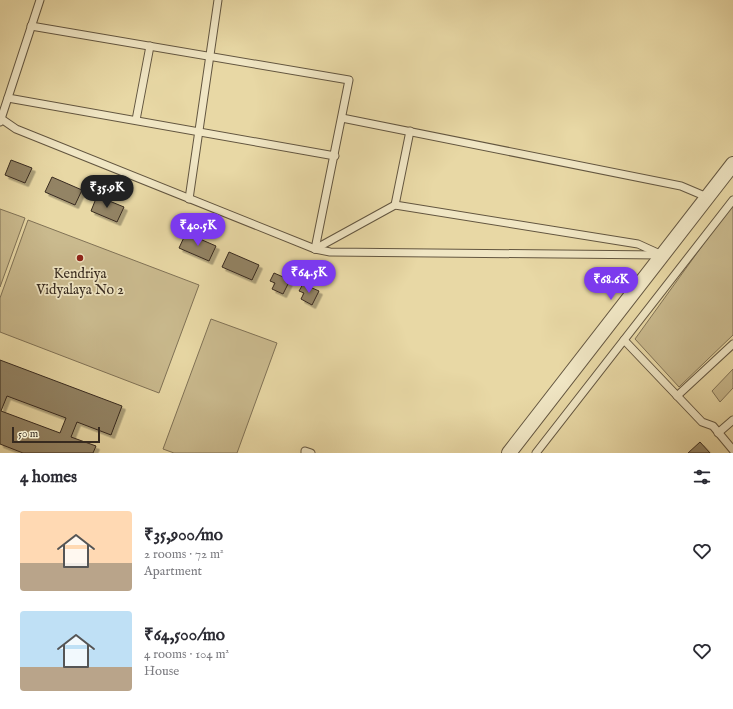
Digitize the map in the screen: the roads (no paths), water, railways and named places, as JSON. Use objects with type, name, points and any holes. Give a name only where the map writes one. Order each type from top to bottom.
[{"type":"street","points":[[509,453],[733,164]]},
{"type":"lane","points":[[40,0],[0,119],[16,129],[315,250],[330,252],[663,255]]},
{"type":"lane","points":[[189,199],[218,0]]},
{"type":"lane","points":[[31,26],[349,80],[315,250]]},
{"type":"lane","points":[[136,120],[150,46]]},
{"type":"lane","points":[[8,98],[335,156]]},
{"type":"lane","points":[[342,118],[681,186],[707,197]]},
{"type":"lane","points":[[395,205],[410,131]]},
{"type":"lane","points":[[536,453],[733,200]]},
{"type":"lane","points":[[315,250],[395,205],[638,244],[663,255]]},
{"type":"lane","points":[[624,340],[702,422],[713,426],[733,450]]},
{"type":"lane","points":[[677,396],[733,344]]},
{"type":"lane","points":[[718,433],[733,420]]},
{"type":"lane","points":[[305,453],[305,451],[311,453]]},
{"type":"place","name":"Kendriya Vidyalaya No 2","points":[[80,258]]}]
